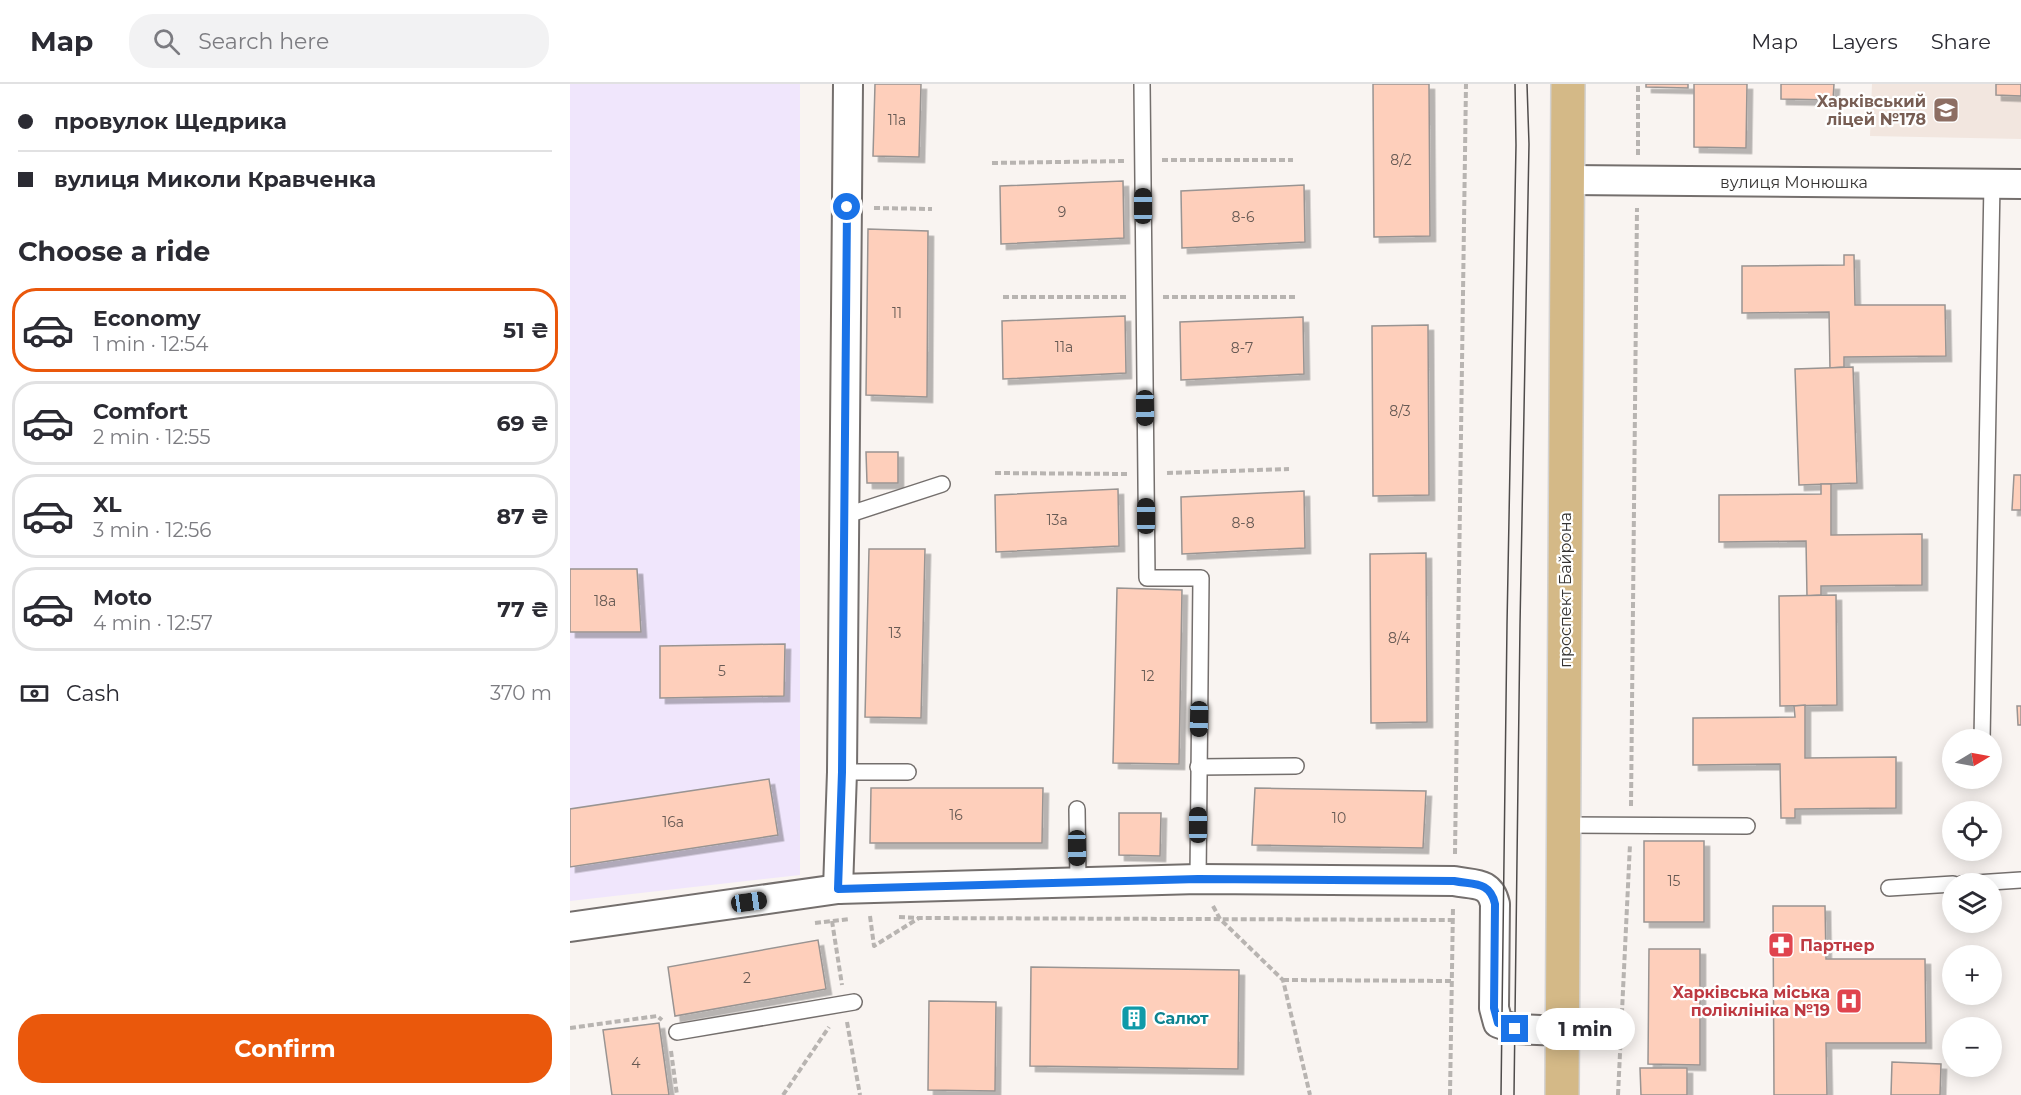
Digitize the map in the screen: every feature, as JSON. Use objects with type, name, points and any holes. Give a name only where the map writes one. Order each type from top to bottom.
[{"type":"main road","name":"проспект Байрона","points":[[1562,1095],[1568,84]]},
{"type":"street","points":[[838,889],[842,772],[848,84]]},
{"type":"street","name":"вулиця Монюшка","points":[[1568,180],[2021,184]]},
{"type":"street","points":[[570,927],[838,889],[1198,879],[1454,881],[1486,887],[1493,894],[1495,904],[1494,1008],[1498,1023],[1515,1029],[1563,1031]]},
{"type":"lane","points":[[1142,84],[1147,579],[1201,578],[1198,879]]},
{"type":"lane","points":[[1982,729],[1992,183]]},
{"type":"lane","points":[[844,516],[942,484]]},
{"type":"lane","points":[[1198,766],[1296,766]]},
{"type":"lane","points":[[842,772],[908,772]]},
{"type":"lane","points":[[1077,809],[1078,881]]},
{"type":"lane","points":[[1564,825],[1747,826]]},
{"type":"lane","points":[[2002,881],[2021,880]]},
{"type":"lane","points":[[1889,888],[1942,885]]},
{"type":"lane","points":[[672,1028],[849,1003]]},
{"type":"path","points":[[1450,1095],[1466,84]]},
{"type":"path","points":[[1618,1095],[1631,826],[1638,84]]},
{"type":"path","points":[[847,207],[932,209]]},
{"type":"path","points":[[870,916],[874,946],[919,918],[1453,921]]},
{"type":"path","points":[[1220,919],[1283,980],[1310,1095]]},
{"type":"path","points":[[1283,980],[1452,981]]},
{"type":"path","points":[[783,1095],[849,1003]]},
{"type":"path","points":[[570,1028],[657,1016],[672,1028]]},
{"type":"shaded area","points":[[570,84],[800,84],[800,875],[570,901]]},
{"type":"shaded area","name":"Харківський ліцей №178","points":[[1872,84],[2021,84],[2021,139],[1870,136]]},
{"type":"building","points":[[875,84],[921,84],[919,157],[873,156]]},
{"type":"building","points":[[1373,84],[1429,84],[1430,236],[1374,237]]},
{"type":"building","points":[[1646,84],[1688,84],[1688,88],[1646,87]]},
{"type":"building","points":[[1694,84],[1747,84],[1746,148],[1694,147]]},
{"type":"building","points":[[1781,84],[1834,84],[1833,100],[1781,99]]},
{"type":"building","points":[[1996,84],[2021,84],[2021,96],[1996,95]]},
{"type":"building","points":[[1123,181],[1124,238],[1001,244],[1000,186]]},
{"type":"building","points":[[1304,185],[1305,242],[1182,248],[1181,191]]},
{"type":"building","points":[[868,229],[928,231],[927,397],[866,395]]},
{"type":"building","points":[[1844,255],[1854,255],[1855,305],[1945,305],[1946,356],[1844,357],[1844,367],[1830,368],[1829,312],[1742,313],[1742,266],[1844,265]]},
{"type":"building","points":[[1125,316],[1126,373],[1003,379],[1002,321]]},
{"type":"building","points":[[1303,317],[1304,374],[1181,380],[1180,322]]},
{"type":"building","points":[[1428,325],[1429,495],[1373,496],[1372,326]]},
{"type":"building","points":[[1853,367],[1857,483],[1799,485],[1795,369]]},
{"type":"building","points":[[866,452],[898,452],[898,483],[867,483]]},
{"type":"building","points":[[2014,475],[2021,475],[2021,510],[2012,510]]},
{"type":"building","points":[[1821,484],[1831,484],[1831,535],[1922,534],[1922,585],[1821,586],[1821,595],[1807,596],[1806,541],[1719,542],[1719,495],[1821,494]]},
{"type":"building","points":[[1118,489],[1119,546],[996,552],[995,495]]},
{"type":"building","points":[[1304,491],[1305,548],[1182,554],[1181,497]]},
{"type":"building","points":[[869,549],[925,549],[921,718],[865,717]]},
{"type":"building","points":[[1426,553],[1427,722],[1371,723],[1370,554]]},
{"type":"building","points":[[570,569],[637,569],[641,632],[570,632]]},
{"type":"building","points":[[1117,588],[1182,590],[1179,764],[1113,763]]},
{"type":"building","points":[[1836,595],[1837,705],[1780,706],[1779,596]]},
{"type":"building","points":[[785,644],[784,696],[660,698],[660,646]]},
{"type":"building","points":[[1805,705],[1805,758],[1896,757],[1896,808],[1795,809],[1795,818],[1781,818],[1780,764],[1693,765],[1693,718],[1795,717],[1794,706]]},
{"type":"building","points":[[2017,706],[2021,706],[2021,725],[2018,725]]},
{"type":"building","points":[[769,779],[778,835],[570,867],[570,809]]},
{"type":"building","points":[[871,788],[1043,788],[1042,843],[870,843]]},
{"type":"building","points":[[1255,788],[1426,791],[1423,848],[1252,845]]},
{"type":"building","points":[[1119,813],[1161,813],[1160,856],[1119,855]]},
{"type":"building","points":[[1644,841],[1704,841],[1704,922],[1644,922]]},
{"type":"building","name":"Харківська міська поліклініка №19","points":[[1773,906],[1825,906],[1826,959],[1925,959],[1926,1043],[1826,1043],[1827,1095],[1774,1095]]},
{"type":"building","points":[[818,940],[826,989],[675,1016],[668,967]]},
{"type":"building","points":[[1649,949],[1700,949],[1700,1065],[1648,1064]]},
{"type":"building","name":"Салют","points":[[1031,967],[1239,970],[1238,1069],[1030,1066]]},
{"type":"building","points":[[929,1001],[996,1002],[995,1091],[928,1090]]},
{"type":"building","points":[[659,1023],[669,1095],[612,1095],[603,1030]]},
{"type":"building","points":[[1892,1062],[1941,1064],[1940,1095],[1891,1095]]},
{"type":"building","points":[[1640,1068],[1687,1068],[1687,1095],[1641,1095]]},
{"type":"tram line","points":[[1501,1095],[1516,145],[1515,84]]},
{"type":"tram line","points":[[1514,1095],[1529,144],[1527,84]]},
{"type":"place","name":"Харківський ліцей №178","points":[[1946,110]]},
{"type":"place","name":"Партнер","points":[[1781,945]]},
{"type":"place","name":"Харківська міська поліклініка №19","points":[[1849,1001]]},
{"type":"place","name":"Салют","points":[[1134,1018]]},
{"type":"route","points":[[847,207],[842,772],[838,889],[1198,879],[1454,881],[1486,887],[1493,894],[1495,904],[1494,1008],[1498,1023],[1515,1029]]}]
